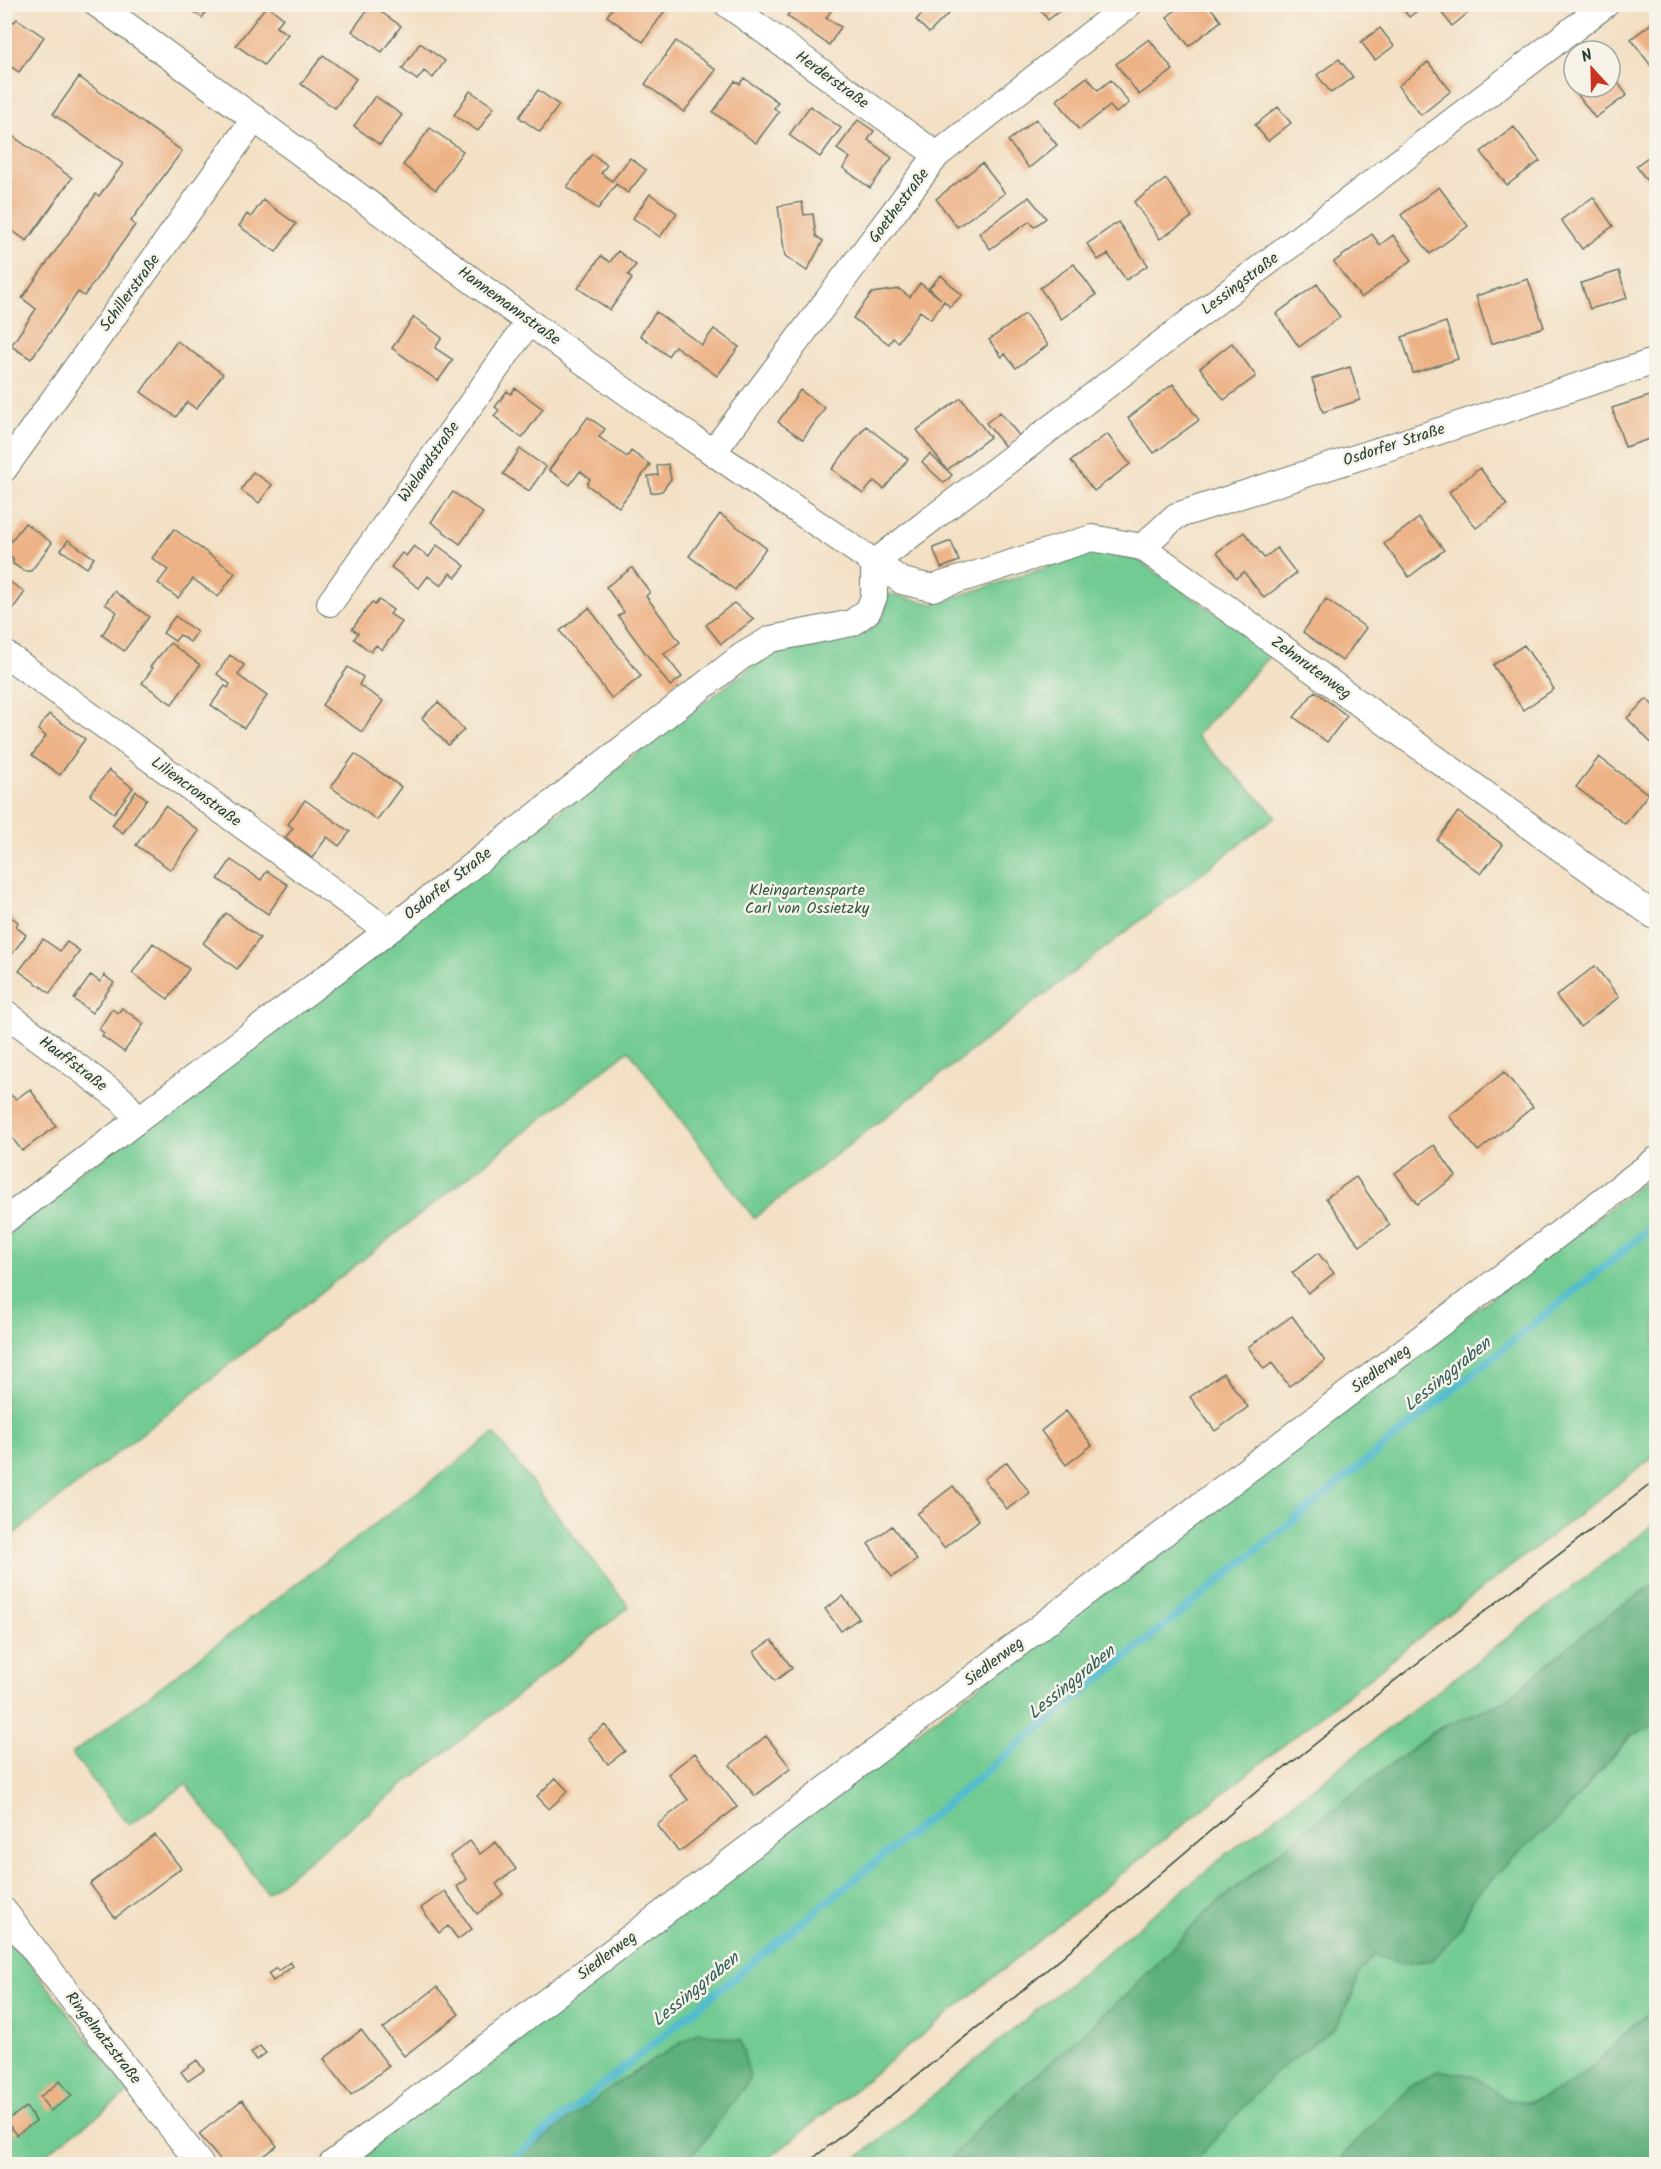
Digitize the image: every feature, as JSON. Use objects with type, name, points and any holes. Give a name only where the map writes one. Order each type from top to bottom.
[{"type":"street","name":"Hannemannstraße","points":[[97,4],[255,118],[529,322],[713,452],[902,582],[932,588]]},
{"type":"street","name":"Herderstraße","points":[[727,4],[938,155]]},
{"type":"street","name":"Goethestraße","points":[[713,452],[938,155],[1129,4]]},
{"type":"street","name":"Lessingstraße","points":[[874,563],[1606,4]]},
{"type":"street","name":"Schillerstraße","points":[[4,469],[255,118]]},
{"type":"street","name":"Wielandstraße","points":[[330,603],[529,322]]},
{"type":"street","name":"Osdorfer Straße","points":[[1142,547],[1176,516],[1656,361]]},
{"type":"street","name":"Zehnrutenweg","points":[[932,588],[1092,538],[1142,547],[1656,917]]},
{"type":"street","name":"Osdorfer Straße","points":[[4,1221],[388,931],[742,656],[771,639],[852,622],[868,610],[873,597],[874,563]]},
{"type":"street","name":"Liliencronstraße","points":[[4,653],[388,931]]},
{"type":"street","name":"Hauffstraße","points":[[4,1012],[122,1100],[138,1119]]},
{"type":"street","name":"Siedlerweg","points":[[332,2164],[1656,1160]]},
{"type":"street","name":"Ringelnatzstraße","points":[[4,1911],[200,2164]]},
{"type":"green space","name":"Kleingartensparte Carl von Ossietzky","points":[[1094,552],[1138,560],[1273,652],[1196,736],[1276,816],[754,1218],[629,1050],[5,1541],[5,1228],[753,666],[776,652],[868,632],[884,615],[888,594],[934,604]]},
{"type":"green space","points":[[1656,1173],[1656,1455],[1462,1604],[1136,1862],[762,2164],[347,2164]]},
{"type":"green space","points":[[494,1434],[629,1607],[267,1893],[186,1784],[129,1825],[72,1754]]},
{"type":"green space","points":[[1656,1523],[1656,1583],[1592,1627],[1505,1701],[1436,1730],[1292,1841],[1205,1914],[1127,1994],[979,2126],[947,2164],[850,2164],[1218,1861]]},
{"type":"green space","points":[[1656,1583],[1656,1726],[1631,1735],[1562,1815],[1510,1860],[1473,1899],[1460,1929],[1433,1960],[1402,1964],[1374,1955],[1360,1970],[1353,1994],[1335,2027],[1275,2073],[1196,2160],[1190,2164],[947,2164],[979,2126],[1127,1994],[1205,1914],[1292,1841],[1436,1730],[1505,1701],[1592,1627]]},
{"type":"green space","points":[[1656,1726],[1656,2007],[1576,2080],[1543,2098],[1525,2102],[1508,2100],[1474,2076],[1411,2086],[1346,2152],[1338,2164],[1190,2164],[1275,2073],[1335,2027],[1353,1994],[1360,1970],[1374,1955],[1402,1964],[1460,1929],[1473,1899],[1510,1860],[1562,1815],[1632,1735]]},
{"type":"green space","points":[[4,1930],[129,2092],[32,2164],[5,2164]]},
{"type":"green space","points":[[1656,2007],[1656,2164],[1338,2164],[1346,2152],[1411,2086],[1439,2070],[1474,2076],[1507,2100],[1531,2102],[1560,2090],[1600,2061],[1633,2026]]},
{"type":"green space","points":[[698,2032],[741,2041],[750,2079],[699,2148],[680,2164],[511,2164],[614,2085]]},
{"type":"building","points":[[184,4],[211,4],[202,18]]},
{"type":"building","points":[[615,4],[657,4],[656,6],[664,12],[643,42],[607,16]]},
{"type":"building","points":[[795,4],[828,4],[833,8],[826,18],[841,27],[829,45],[787,16]]},
{"type":"building","points":[[932,4],[941,4],[949,13],[929,33],[916,20]]},
{"type":"building","points":[[1036,4],[1068,4],[1048,20]]},
{"type":"building","points":[[1183,4],[1208,4],[1221,21],[1189,46],[1167,17]]},
{"type":"building","points":[[1435,4],[1479,4],[1452,26]]},
{"type":"building","points":[[267,5],[283,18],[276,27],[288,34],[264,65],[236,45]]},
{"type":"building","points":[[371,5],[401,26],[382,52],[352,31]]},
{"type":"building","points":[[1400,5],[1425,5],[1409,17]]},
{"type":"building","points":[[4,16],[14,22],[17,19],[44,37],[19,72],[4,62]]},
{"type":"building","points":[[1656,20],[1656,68],[1654,70],[1631,39]]},
{"type":"building","points":[[1380,28],[1394,46],[1375,60],[1361,42]]},
{"type":"building","points":[[1149,39],[1173,70],[1139,95],[1116,64]]},
{"type":"building","points":[[676,41],[716,70],[684,112],[645,84]]},
{"type":"building","points":[[420,43],[445,61],[433,78],[424,71],[417,80],[402,69]]},
{"type":"building","points":[[323,55],[356,79],[335,108],[301,84]]},
{"type":"building","points":[[1339,59],[1353,77],[1331,93],[1317,75]]},
{"type":"building","points":[[1428,62],[1451,91],[1421,115],[1398,86]]},
{"type":"building","points":[[79,77],[182,151],[131,221],[135,225],[84,296],[78,292],[31,359],[11,346],[36,309],[22,298],[96,194],[99,196],[123,164],[53,114]]},
{"type":"building","points":[[1087,77],[1098,90],[1111,80],[1129,103],[1116,113],[1110,106],[1079,130],[1057,100]]},
{"type":"building","points":[[744,78],[778,102],[774,108],[779,112],[756,143],[713,112],[735,81],[740,84]]},
{"type":"building","points":[[1622,88],[1627,95],[1622,99]]},
{"type":"building","points":[[538,90],[559,105],[540,132],[519,117]]},
{"type":"building","points":[[470,91],[494,107],[478,131],[454,115]]},
{"type":"building","points":[[375,96],[402,115],[380,145],[354,126]]},
{"type":"building","points":[[1581,99],[1621,99],[1595,118]]},
{"type":"building","points":[[810,106],[841,128],[820,157],[789,135]]},
{"type":"building","points":[[1278,107],[1291,123],[1268,141],[1255,125]]},
{"type":"building","points":[[1036,119],[1057,145],[1029,168],[1008,141]]},
{"type":"building","points":[[858,120],[874,131],[868,140],[892,158],[870,188],[843,168],[850,158],[837,149]]},
{"type":"building","points":[[1514,127],[1540,161],[1507,185],[1481,152]]},
{"type":"building","points":[[430,128],[463,151],[436,190],[403,165]]},
{"type":"building","points":[[4,130],[72,178],[27,241],[4,225]]},
{"type":"building","points":[[1656,151],[1656,193],[1636,166]]},
{"type":"building","points":[[592,154],[607,165],[601,173],[612,181],[630,158],[646,170],[628,193],[616,184],[598,209],[567,187]]},
{"type":"building","points":[[982,163],[1005,193],[957,227],[936,199]]},
{"type":"building","points":[[1166,179],[1192,217],[1160,239],[1134,202]]},
{"type":"building","points":[[1439,187],[1468,226],[1430,254],[1401,215]]},
{"type":"building","points":[[650,194],[677,213],[660,237],[633,218]]},
{"type":"building","points":[[1029,197],[1046,218],[1034,227],[1030,221],[990,249],[979,233]]},
{"type":"building","points":[[1593,197],[1613,226],[1582,249],[1561,220]]},
{"type":"building","points":[[263,200],[296,224],[276,252],[239,226],[247,214],[251,217]]},
{"type":"building","points":[[802,202],[804,215],[813,214],[816,236],[823,241],[807,271],[785,256],[778,206]]},
{"type":"building","points":[[1118,222],[1148,265],[1126,280],[1108,254],[1098,260],[1087,244]]},
{"type":"building","points":[[1372,234],[1380,245],[1393,235],[1412,260],[1361,298],[1334,262]]},
{"type":"building","points":[[618,251],[636,265],[628,275],[632,279],[610,310],[578,288],[601,256],[610,262]]},
{"type":"building","points":[[1074,264],[1096,295],[1061,319],[1040,288]]},
{"type":"building","points":[[1619,271],[1627,298],[1590,309],[1581,283]]},
{"type":"building","points":[[941,275],[962,295],[950,307],[944,301],[931,319],[920,311],[898,342],[893,338],[889,344],[853,318],[872,293],[899,289],[910,297],[920,283],[941,299],[929,288]]},
{"type":"building","points":[[1528,279],[1544,327],[1491,344],[1476,296]]},
{"type":"building","points":[[1317,284],[1340,317],[1299,347],[1276,314]]},
{"type":"building","points":[[656,312],[702,345],[714,329],[739,347],[717,376],[675,346],[668,356],[640,335]]},
{"type":"building","points":[[1025,314],[1048,345],[1016,368],[1005,354],[1002,357],[989,340]]},
{"type":"building","points":[[414,317],[442,338],[435,348],[453,360],[438,381],[392,348]]},
{"type":"building","points":[[1446,322],[1458,359],[1413,373],[1402,337]]},
{"type":"building","points":[[177,341],[223,374],[196,409],[187,402],[176,417],[141,392]]},
{"type":"building","points":[[1232,343],[1256,376],[1224,400],[1200,368]]},
{"type":"building","points":[[1350,367],[1360,400],[1323,412],[1312,379]]},
{"type":"building","points":[[1173,384],[1199,420],[1154,453],[1128,418]]},
{"type":"building","points":[[515,388],[543,409],[522,438],[494,416],[499,410],[495,407],[507,391],[511,394]]},
{"type":"building","points":[[800,390],[825,408],[803,439],[778,422]]},
{"type":"building","points":[[1656,394],[1656,437],[1625,447],[1612,408]]},
{"type":"building","points":[[961,398],[990,437],[947,470],[917,430]]},
{"type":"building","points":[[1000,412],[1021,438],[1007,449],[986,423]]},
{"type":"building","points":[[588,417],[605,429],[599,437],[627,457],[631,451],[650,465],[619,507],[587,485],[590,479],[580,471],[570,485],[549,470]]},
{"type":"building","points":[[866,426],[908,459],[884,489],[874,481],[863,494],[832,469]]},
{"type":"building","points":[[1107,434],[1130,464],[1094,491],[1071,461]]},
{"type":"building","points":[[520,449],[546,467],[529,491],[503,474]]},
{"type":"building","points":[[930,454],[952,475],[944,483],[922,462]]},
{"type":"building","points":[[668,464],[671,479],[662,491],[651,493],[648,476],[658,475],[657,466]]},
{"type":"building","points":[[1480,468],[1507,505],[1476,528],[1449,492]]},
{"type":"building","points":[[253,472],[272,485],[259,503],[241,490]]},
{"type":"building","points":[[453,492],[483,513],[460,544],[431,522]]},
{"type":"building","points":[[720,514],[766,548],[735,590],[689,556]]},
{"type":"building","points":[[1419,518],[1444,550],[1409,577],[1384,544]]},
{"type":"building","points":[[25,523],[52,543],[31,571],[24,571],[13,564],[13,559],[4,553]]},
{"type":"building","points":[[174,529],[235,573],[218,597],[193,579],[178,598],[158,583],[168,570],[152,558]]},
{"type":"building","points":[[1244,532],[1264,558],[1277,548],[1296,573],[1264,598],[1244,572],[1236,578],[1217,552]]},
{"type":"building","points":[[68,540],[94,558],[87,568],[61,550]]},
{"type":"building","points":[[951,541],[959,561],[941,568],[933,548]]},
{"type":"building","points":[[437,545],[465,566],[456,577],[450,573],[441,586],[428,576],[419,588],[391,567],[402,553],[406,556],[414,546],[429,557]]},
{"type":"building","points":[[632,568],[650,592],[646,596],[680,642],[664,654],[682,677],[670,686],[618,616],[624,612],[606,587]]},
{"type":"building","points":[[4,578],[25,592],[4,621]]},
{"type":"building","points":[[114,591],[149,617],[124,651],[102,635],[117,612],[105,604]]},
{"type":"building","points":[[1326,599],[1366,628],[1342,661],[1303,632]]},
{"type":"building","points":[[379,600],[393,610],[390,614],[402,622],[382,650],[376,645],[371,652],[354,639],[358,633],[352,629],[372,602],[375,605]]},
{"type":"building","points":[[734,603],[754,619],[721,644],[706,625]]},
{"type":"building","points":[[589,608],[641,676],[612,699],[560,631]]},
{"type":"building","points":[[175,616],[197,632],[190,642],[180,635],[175,641],[163,633]]},
{"type":"building","points":[[170,643],[200,665],[172,704],[142,683],[153,668],[150,667]]},
{"type":"building","points":[[1524,645],[1554,689],[1523,710],[1493,665]]},
{"type":"building","points":[[230,655],[244,665],[238,675],[267,696],[244,728],[211,705],[225,686],[228,688],[230,684],[217,674]]},
{"type":"building","points":[[348,667],[363,677],[359,685],[383,701],[362,732],[322,705]]},
{"type":"building","points":[[1315,691],[1347,716],[1327,742],[1294,717]]},
{"type":"building","points":[[1647,699],[1656,709],[1655,747],[1627,718]]},
{"type":"building","points":[[438,702],[464,730],[448,745],[422,718]]},
{"type":"building","points":[[49,714],[85,739],[60,775],[32,755],[46,736],[38,730]]},
{"type":"building","points":[[355,754],[401,787],[377,820],[331,787]]},
{"type":"building","points":[[1599,757],[1648,794],[1625,824],[1576,787]]},
{"type":"building","points":[[109,770],[133,788],[114,813],[90,795]]},
{"type":"building","points":[[136,791],[147,799],[123,833],[112,825]]},
{"type":"building","points":[[305,800],[350,832],[339,846],[327,837],[312,858],[285,838],[293,828],[288,824]]},
{"type":"building","points":[[165,806],[199,831],[171,870],[136,845]]},
{"type":"building","points":[[1458,812],[1503,845],[1481,874],[1437,840]]},
{"type":"building","points":[[231,860],[261,880],[267,871],[288,885],[268,914],[218,879]]},
{"type":"building","points":[[4,912],[18,922],[16,927],[26,935],[7,961],[4,959]]},
{"type":"building","points":[[226,913],[260,938],[237,969],[203,943]]},
{"type":"building","points":[[43,939],[60,951],[67,942],[80,951],[50,993],[19,971]]},
{"type":"building","points":[[153,943],[189,969],[168,999],[132,973]]},
{"type":"building","points":[[1595,966],[1619,997],[1580,1027],[1556,996]]},
{"type":"building","points":[[91,975],[100,982],[104,975],[114,983],[92,1013],[74,999]]},
{"type":"building","points":[[122,1008],[144,1024],[124,1052],[102,1036],[104,1033],[99,1029],[112,1009],[118,1013]]},
{"type":"building","points":[[1504,1072],[1533,1107],[1478,1151],[1449,1116]]},
{"type":"building","points":[[30,1089],[56,1126],[22,1151],[4,1127],[4,1090],[16,1099]]},
{"type":"building","points":[[1434,1145],[1456,1176],[1417,1204],[1395,1173]]},
{"type":"building","points":[[1356,1177],[1390,1225],[1360,1246],[1326,1198]]},
{"type":"building","points":[[1318,1253],[1334,1273],[1308,1293],[1292,1273]]},
{"type":"building","points":[[1292,1316],[1325,1361],[1289,1386],[1272,1363],[1264,1369],[1248,1347]]},
{"type":"building","points":[[1223,1373],[1248,1407],[1215,1431],[1190,1397]]},
{"type":"building","points":[[1066,1411],[1092,1445],[1066,1465],[1041,1431]]},
{"type":"building","points":[[1007,1462],[1030,1493],[1007,1509],[984,1479]]},
{"type":"building","points":[[953,1486],[979,1520],[944,1548],[917,1514]]},
{"type":"building","points":[[892,1526],[917,1560],[892,1577],[868,1544]]},
{"type":"building","points":[[843,1596],[859,1618],[841,1631],[825,1609]]},
{"type":"building","points":[[772,1640],[792,1668],[775,1681],[754,1652]]},
{"type":"building","points":[[605,1725],[625,1751],[608,1764],[588,1738]]},
{"type":"building","points":[[766,1736],[791,1768],[755,1796],[730,1765]]},
{"type":"building","points":[[695,1753],[737,1807],[679,1852],[657,1825],[688,1800],[668,1774]]},
{"type":"building","points":[[556,1778],[568,1791],[549,1809],[537,1796]]},
{"type":"building","points":[[155,1835],[181,1868],[115,1918],[90,1884]]},
{"type":"building","points":[[470,1841],[480,1854],[496,1842],[516,1869],[496,1884],[503,1894],[477,1914],[457,1887],[467,1879],[450,1856]]},
{"type":"building","points":[[445,1891],[472,1929],[458,1939],[448,1926],[439,1933],[421,1908]]},
{"type":"building","points":[[290,1962],[293,1966],[273,1981],[268,1974],[276,1968],[278,1971]]},
{"type":"building","points":[[437,1987],[459,2014],[404,2056],[383,2029]]},
{"type":"building","points":[[361,2030],[389,2066],[351,2095],[324,2059]]},
{"type":"building","points":[[260,2046],[266,2053],[256,2060],[251,2053]]},
{"type":"building","points":[[197,2060],[204,2070],[188,2081],[181,2072]]},
{"type":"building","points":[[60,2081],[72,2096],[50,2111],[40,2097]]},
{"type":"building","points":[[242,2100],[277,2146],[253,2164],[223,2164],[199,2134]]},
{"type":"building","points":[[26,2107],[36,2121],[16,2135],[6,2121]]},
{"type":"waterway","name":"Lessinggraben","points":[[506,2164],[1656,1224]]},
{"type":"tram line","points":[[806,2164],[1015,1997],[1276,1775],[1398,1678],[1656,1480]]}]
